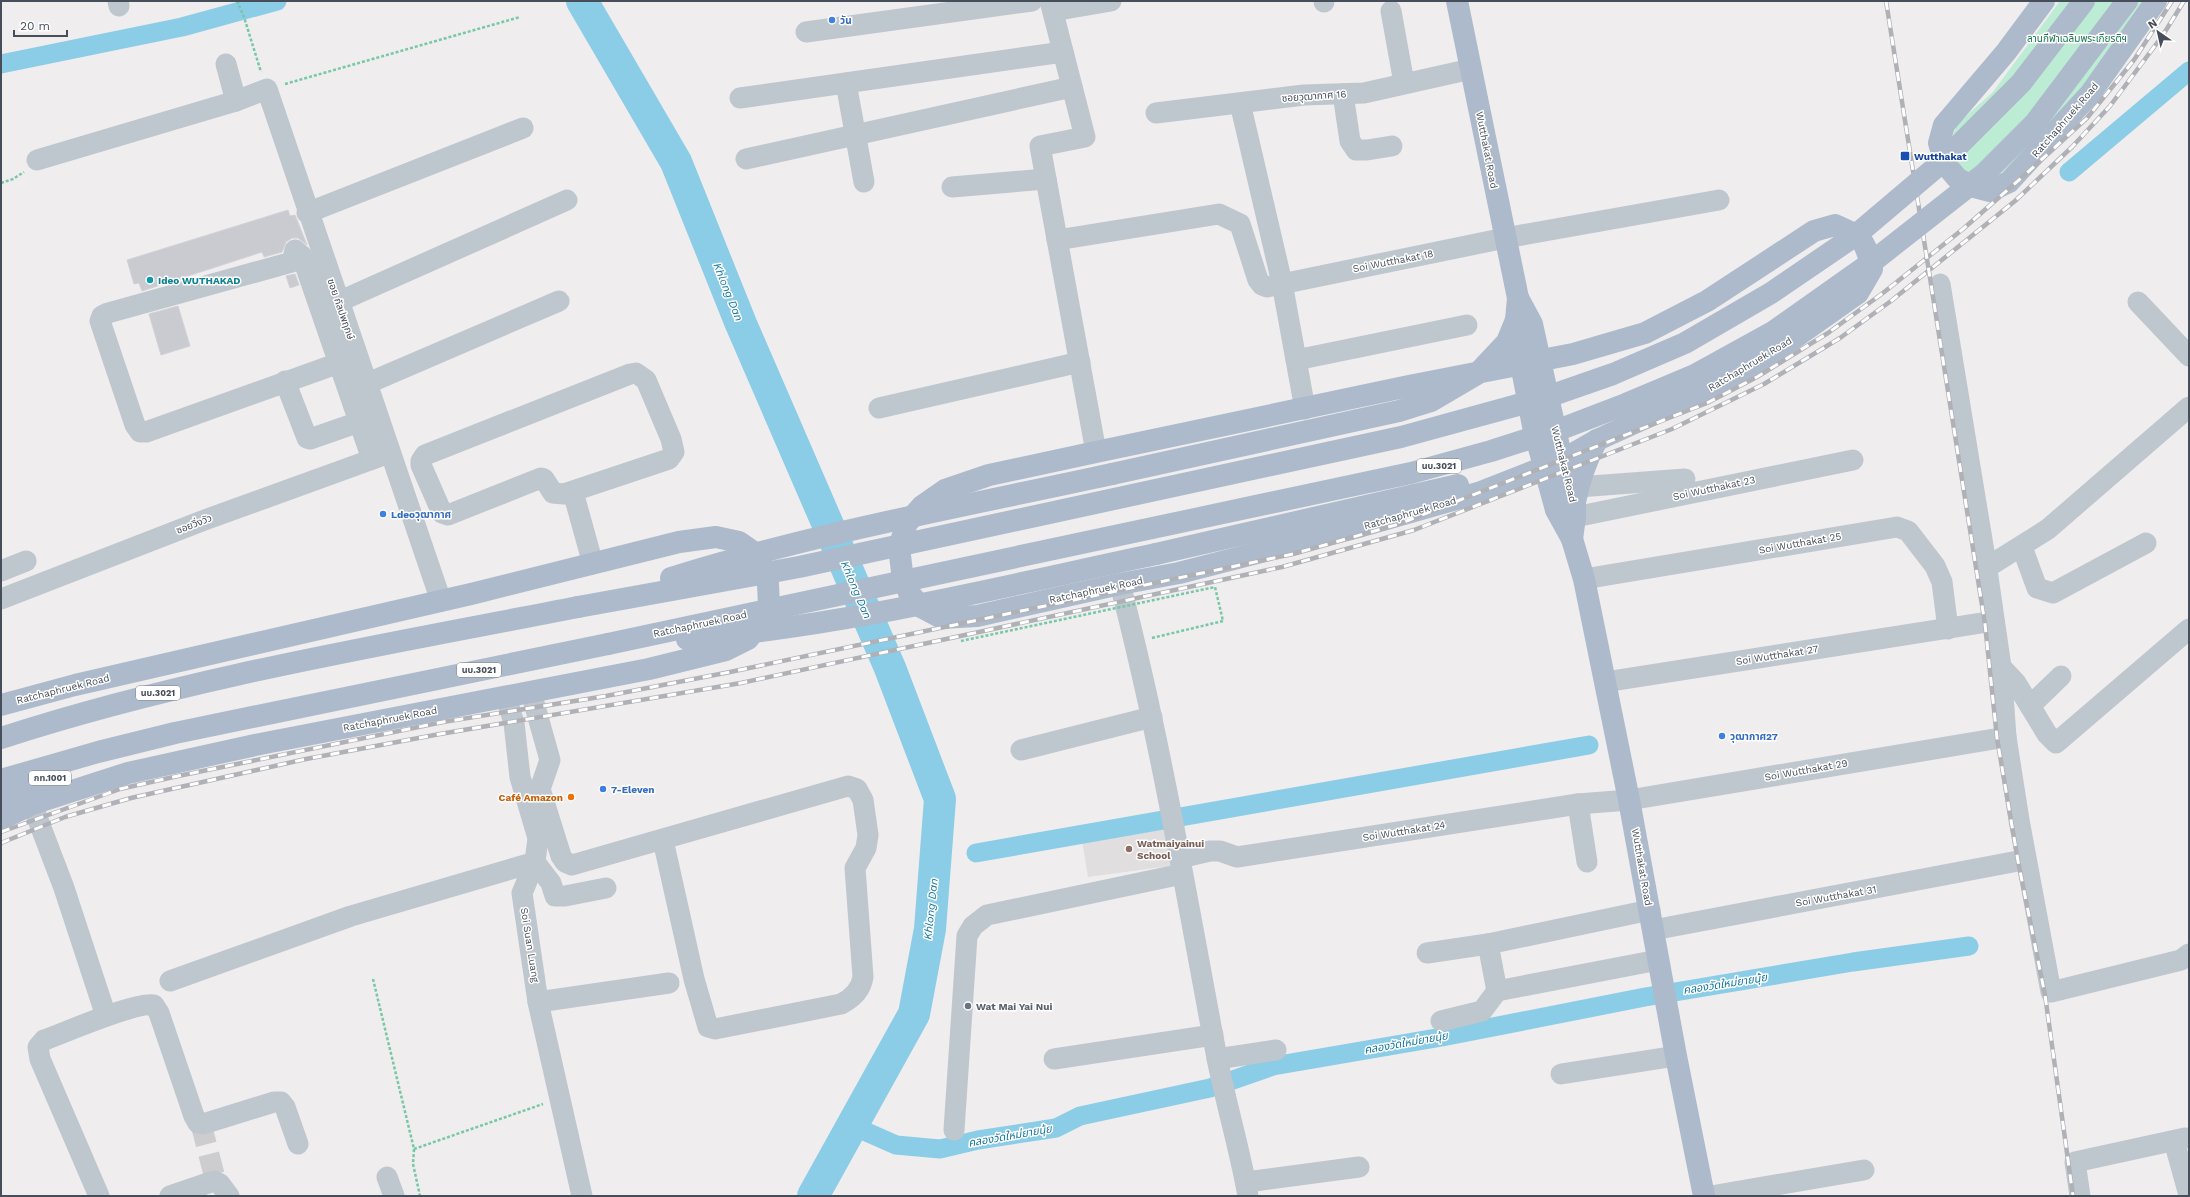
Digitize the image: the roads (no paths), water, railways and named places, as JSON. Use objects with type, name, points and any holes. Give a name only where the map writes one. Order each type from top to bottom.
[{"type":"main road","name":"Wutthakat Road","points":[[1457,1],[1531,361],[1533,426],[1553,464],[1571,504],[1572,539],[1584,579],[1630,800],[1658,960],[1704,1196]]},
{"type":"main road","name":"Ratchaphruek Road","points":[[2044,1],[2006,52],[1944,124],[1939,143],[1945,164],[1957,178],[1971,186],[1990,191],[2009,182],[2090,94],[2156,1]]},
{"type":"main road","name":"นบ.3021","points":[[1,738],[65,717],[134,698],[317,659],[578,607],[799,567],[1401,437],[1548,397],[1613,374],[1685,343],[1771,293],[1856,235],[1941,163],[2021,83],[2084,1]]},
{"type":"main road","name":"Ratchaphruek Road","points":[[1,780],[98,752],[175,733],[608,644],[1411,473],[1491,451],[1566,427],[1696,375],[1774,332],[1872,262],[1984,174],[2035,123],[2127,1]]},
{"type":"main road","name":"Ratchaphruek Road","points":[[1835,225],[1858,235],[1867,249],[1872,269],[1858,293],[1773,353],[1723,383],[1597,440],[1553,464],[1520,478],[1438,506],[1179,573],[1120,584],[977,616],[942,618],[921,607],[909,593],[902,572],[899,547],[906,523],[922,506],[945,490],[988,476],[1096,452],[1477,374],[1531,361],[1573,354],[1652,330],[1707,301],[1814,231],[1835,225]]},
{"type":"main road","points":[[578,607],[698,570],[782,547],[1399,411],[1431,401],[1477,374],[1524,322],[1558,349],[1573,354]]},
{"type":"main road","points":[[608,644],[730,635],[848,618],[898,609],[1156,554],[1461,484],[1480,481],[1520,478],[1541,491],[1571,504],[1588,456],[1597,440]]},
{"type":"main road","name":"Ratchaphruek Road","points":[[1,705],[76,685],[593,564],[679,542],[716,537],[739,542],[752,551],[764,571],[768,584],[769,606],[764,619],[748,639],[726,650],[649,669],[260,744],[128,773],[32,804],[1,819]]},
{"type":"main road","name":"กท.1001","points":[[1,801],[45,781],[98,752]]},
{"type":"street","points":[[806,32],[1032,1]]},
{"type":"street","points":[[1096,452],[1040,146],[1085,137],[1051,6],[1111,1]]},
{"type":"street","points":[[1391,11],[1404,83]]},
{"type":"street","points":[[740,98],[1063,52]]},
{"type":"street","points":[[37,160],[236,101],[226,64]]},
{"type":"street","name":"ซอยวุฒากาศ 16","points":[[1156,113],[1304,95],[1364,93],[1471,69]]},
{"type":"street","points":[[846,83],[864,182]]},
{"type":"street","points":[[746,160],[855,134],[1072,87]]},
{"type":"street","name":"ซอย กัลปพฤกษ์","points":[[236,101],[267,89],[307,213],[366,384],[380,456],[440,600]]},
{"type":"street","points":[[1343,94],[1350,141],[1356,150],[1367,150],[1392,146]]},
{"type":"street","points":[[1240,103],[1282,283],[1305,409]]},
{"type":"street","points":[[307,213],[523,128]]},
{"type":"street","points":[[952,187],[1046,179]]},
{"type":"street","points":[[338,302],[567,200]]},
{"type":"street","name":"Soi Wutthakat 18","points":[[1057,240],[1219,214],[1240,224],[1258,280],[1262,285],[1267,287],[1505,238],[1719,200]]},
{"type":"street","points":[[339,363],[146,432],[140,432],[135,425],[101,326],[101,318],[108,313],[292,262],[295,250],[302,256],[339,363],[359,422],[380,456]]},
{"type":"street","points":[[1940,284],[2001,668],[2006,737],[2026,861],[2051,992],[2181,960],[2189,954]]},
{"type":"street","points":[[366,384],[560,301]]},
{"type":"street","points":[[2138,302],[2189,356]]},
{"type":"street","points":[[1296,360],[1467,325]]},
{"type":"street","points":[[879,408],[1080,362]]},
{"type":"street","points":[[630,374],[640,375],[646,380],[671,439],[674,448],[673,454],[666,460],[573,492],[553,494],[544,479],[541,478],[445,514],[440,510],[421,461],[426,454],[450,444],[630,374]]},
{"type":"street","points":[[286,381],[307,438],[312,438],[359,422]]},
{"type":"street","points":[[1986,568],[2022,547],[2048,529],[2189,408]]},
{"type":"street","name":"ซอยวิ่งวัว","points":[[1,599],[202,521],[380,456]]},
{"type":"street","name":"Soi Wutthakat 23","points":[[1571,504],[1853,460]]},
{"type":"street","points":[[1571,504],[1685,479]]},
{"type":"street","points":[[573,492],[593,564]]},
{"type":"street","name":"Soi Wutthakat 25","points":[[1584,579],[1897,527],[1908,531],[1935,566],[1942,582],[1948,629]]},
{"type":"street","points":[[2022,547],[2037,588],[2053,593],[2146,543]]},
{"type":"street","points":[[1,571],[26,562]]},
{"type":"street","points":[[1120,584],[1152,717],[1221,1075],[1247,1189],[1359,1167]]},
{"type":"street","name":"Soi Wutthakat 27","points":[[1605,682],[1994,621]]},
{"type":"street","points":[[2001,668],[2016,682],[2047,734],[2056,743],[2189,629]]},
{"type":"street","points":[[2030,706],[2061,676]]},
{"type":"street","points":[[531,692],[550,760],[540,789],[561,856],[565,862],[572,865],[848,786],[857,788],[864,800],[868,835],[866,848],[855,868],[863,977],[861,985],[856,993],[841,1004],[715,1030],[708,1027],[694,979],[662,840]]},
{"type":"street","name":"Soi Suan Luang","points":[[506,697],[514,723],[520,777],[538,838],[535,862],[522,893],[538,1002],[582,1196]]},
{"type":"street","points":[[1022,750],[1152,717]]},
{"type":"street","name":"Soi Wutthakat 29","points":[[1630,800],[2006,737]]},
{"type":"street","name":"Soi Wutthakat 24","points":[[954,1130],[967,936],[973,926],[987,915],[1181,866],[1210,851],[1220,851],[1237,857],[1578,804],[1630,800]]},
{"type":"street","points":[[32,804],[64,888],[106,1016]]},
{"type":"street","points":[[1578,804],[1587,862]]},
{"type":"street","name":"Soi Wutthakat 31","points":[[1427,953],[1651,920],[2018,861]]},
{"type":"street","points":[[170,981],[350,916],[535,862],[551,883],[555,896],[564,896],[606,888]]},
{"type":"street","points":[[1488,944],[1497,991]]},
{"type":"street","points":[[1441,1020],[1482,1012],[1497,991],[1658,960]]},
{"type":"street","points":[[538,1002],[669,983]]},
{"type":"street","points":[[99,1196],[38,1051],[39,1044],[44,1040],[106,1016],[145,1005],[154,1005],[159,1013],[194,1116],[198,1123],[203,1124],[278,1102],[285,1107],[298,1144]]},
{"type":"street","points":[[1054,1059],[1213,1035]]},
{"type":"street","points":[[1221,1075],[1276,1050]]},
{"type":"street","points":[[1561,1074],[1676,1056]]},
{"type":"street","points":[[2080,1196],[2075,1162],[2180,1139],[2189,1195]]},
{"type":"street","points":[[1711,1196],[1864,1170]]},
{"type":"street","points":[[170,1196],[214,1181],[220,1184],[229,1196]]},
{"type":"waterway","points":[[1,64],[182,27],[277,1]]},
{"type":"waterway","name":"Khlong Dan","points":[[582,1],[676,162],[741,324],[890,668],[940,799],[930,929],[914,1014],[813,1196]]},
{"type":"waterway","points":[[2069,172],[2189,71]]},
{"type":"waterway","points":[[976,853],[1589,745]]},
{"type":"waterway","name":"คลองวัดใหม่ยายนุ้ย","points":[[853,1126],[896,1145],[940,1149],[978,1140],[1056,1128],[1080,1116],[1210,1088],[1273,1066],[1442,1037],[1645,997],[1853,962],[1969,946]]},
{"type":"tunnel","points":[[201,1124],[216,1182]]},
{"type":"railway","points":[[1886,1],[1985,624],[1997,738],[2018,861],[2045,995],[2073,1196]]},
{"type":"railway","points":[[1,832],[120,789],[178,776],[443,722],[606,696],[730,672],[1293,554],[1399,524],[1707,403],[1757,377],[1828,333],[1883,293],[1963,229],[2087,118],[2134,60],[2172,1]]},
{"type":"railway","points":[[1,843],[65,817],[131,798],[306,759],[440,734],[741,683],[1282,567],[1414,530],[1672,429],[1764,384],[1840,338],[1891,301],[2015,201],[2072,147],[2110,106],[2163,35],[2184,1]]},
{"type":"place","name":"วัน","points":[[832,20]]},
{"type":"place","name":"Wutthakat","points":[[1905,156]]},
{"type":"place","name":"Ideo WUTHAKAD","points":[[150,280]]},
{"type":"place","name":"Ldeoวุฒากาศ","points":[[383,514]]},
{"type":"place","name":"วุฒากาศ27","points":[[1722,736]]},
{"type":"place","name":"7-Eleven","points":[[603,789]]},
{"type":"place","name":"Café Amazon","points":[[571,797]]},
{"type":"place","name":"Watmaiyainui School","points":[[1129,849]]},
{"type":"place","name":"Wat Mai Yai Nui","points":[[968,1006]]},
{"type":"park label","name":"ลานกีฬาเฉลิมพระเกียรติฯ","points":[[2077,38]]}]
